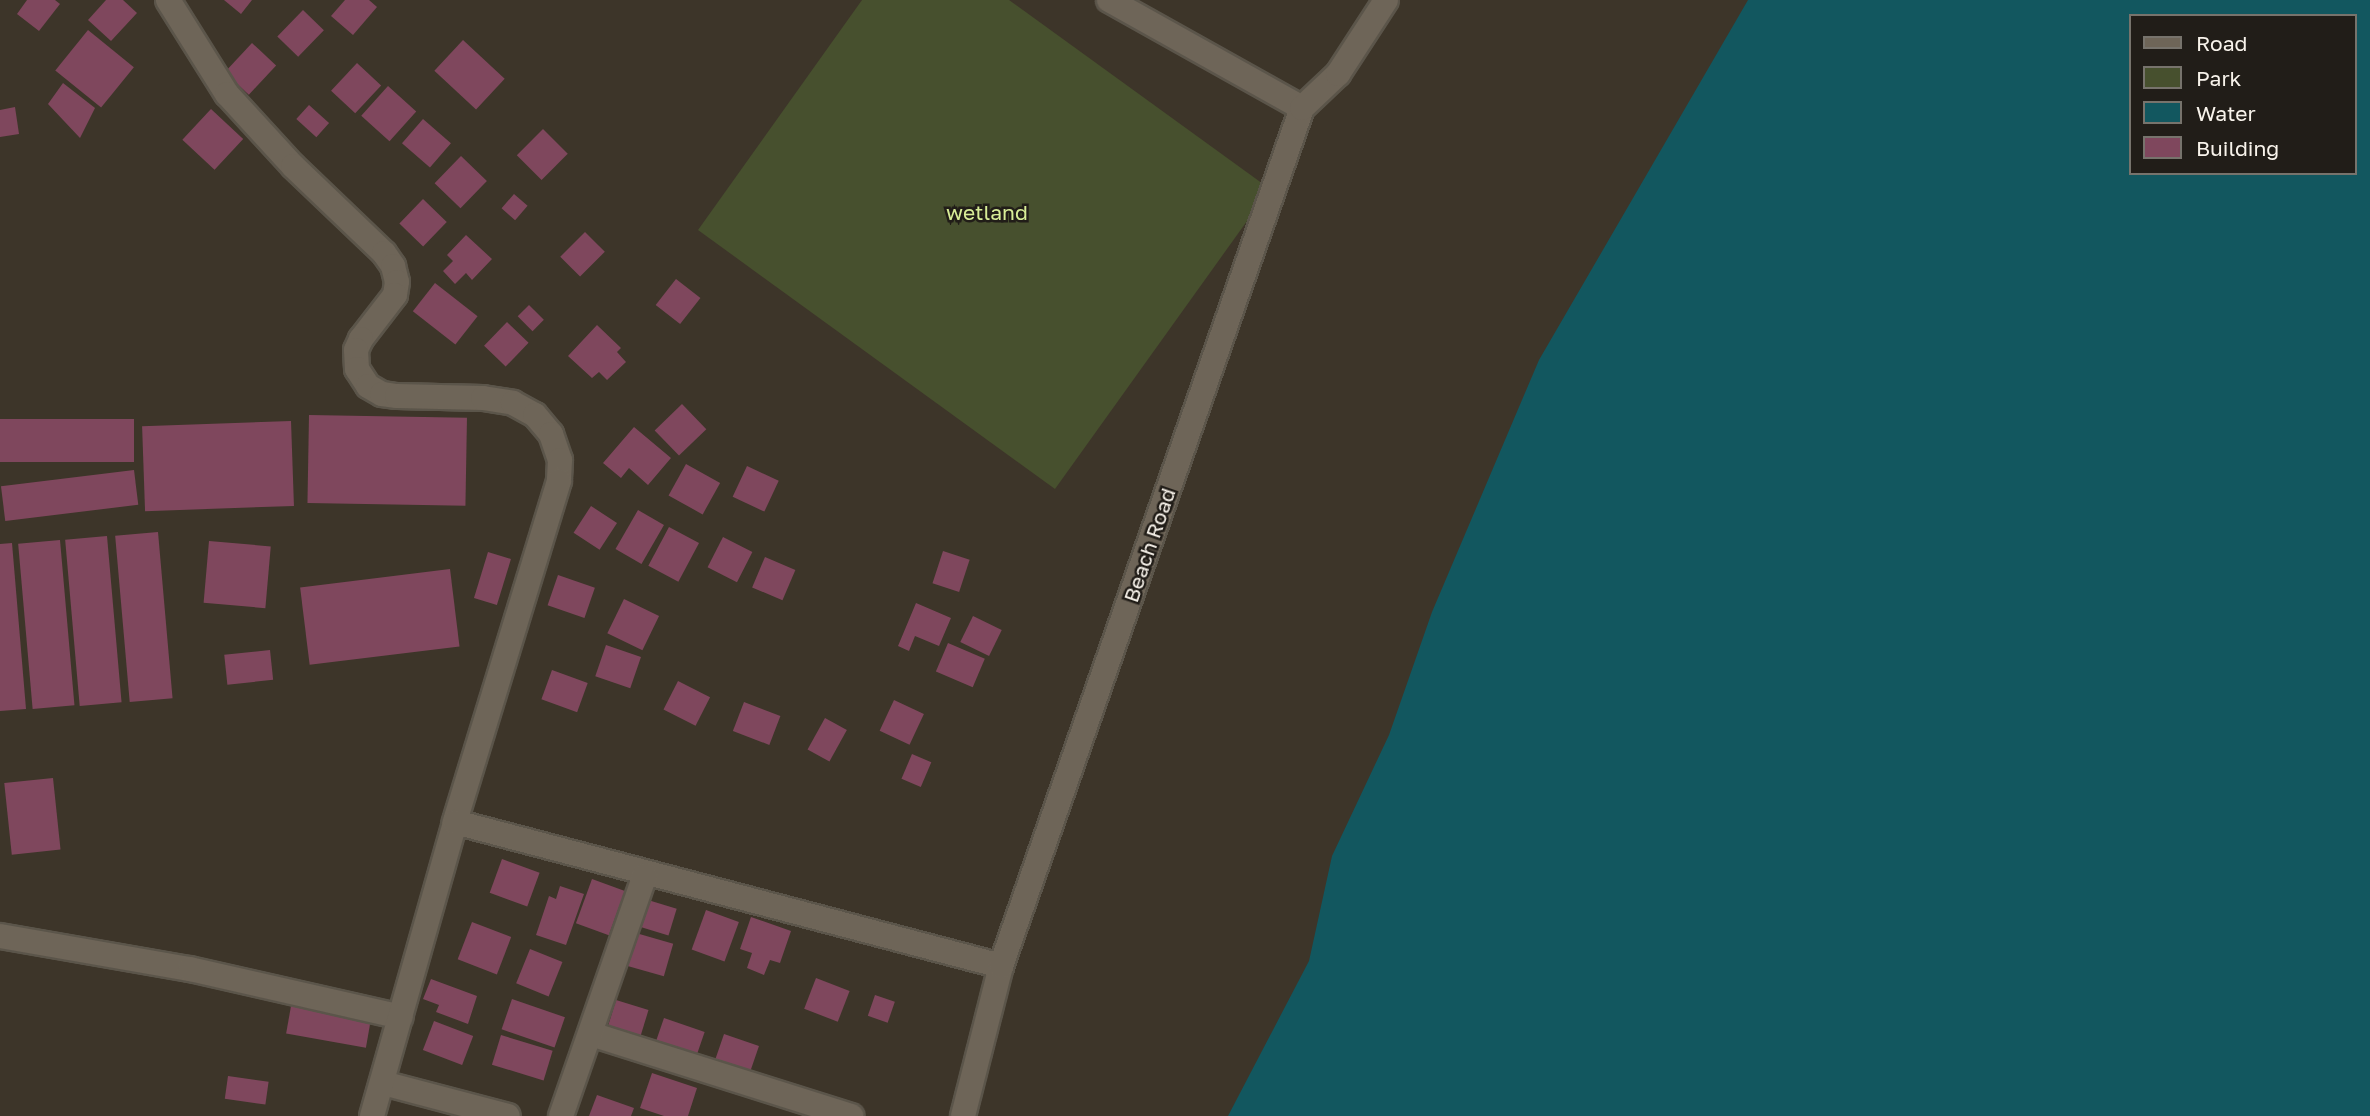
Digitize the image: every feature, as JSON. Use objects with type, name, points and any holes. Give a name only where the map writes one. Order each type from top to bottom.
[{"type":"street","points":[[168,0],[227,94],[393,266],[397,282],[395,295],[361,339],[356,351],[357,369],[368,386],[382,394],[397,396],[484,398],[513,402],[535,415],[551,434],[560,460],[559,481],[455,822],[372,1116]]},
{"type":"street","points":[[1109,0],[1302,108]]},
{"type":"street","name":"Beach Road","points":[[962,1116],[1001,966],[1302,108],[1338,74],[1386,0]]},
{"type":"street","points":[[455,822],[1001,966]]},
{"type":"street","points":[[561,1116],[646,874]]},
{"type":"street","points":[[0,936],[190,969],[401,1017]]},
{"type":"street","points":[[591,1034],[850,1116]]},
{"type":"street","points":[[383,1083],[508,1116]]},
{"type":"green space","name":"wetland","points":[[862,0],[1009,0],[1270,189],[1055,489],[698,230]]},
{"type":"water","points":[[1748,0],[2370,0],[2370,1116],[1228,1116],[1309,961],[1332,856],[1389,735],[1432,612],[1539,360]]},
{"type":"building","points":[[27,0],[55,0],[60,4],[39,31],[17,14]]},
{"type":"building","points":[[106,0],[123,0],[137,13],[111,41],[88,20]]},
{"type":"building","points":[[224,0],[252,0],[241,14]]},
{"type":"building","points":[[345,0],[369,0],[377,7],[353,35],[331,16]]},
{"type":"building","points":[[303,10],[324,30],[298,57],[277,37]]},
{"type":"building","points":[[88,30],[134,67],[101,108],[55,70]]},
{"type":"building","points":[[463,40],[505,79],[476,110],[434,71]]},
{"type":"building","points":[[252,43],[276,66],[249,95],[225,72]]},
{"type":"building","points":[[357,63],[381,86],[355,113],[331,91]]},
{"type":"building","points":[[63,83],[95,108],[80,138],[48,104]]},
{"type":"building","points":[[388,86],[416,111],[389,141],[361,116]]},
{"type":"building","points":[[309,105],[329,123],[316,137],[296,119]]},
{"type":"building","points":[[15,107],[19,134],[0,137],[0,110]]},
{"type":"building","points":[[211,109],[243,139],[215,170],[182,140]]},
{"type":"building","points":[[423,119],[451,143],[430,167],[402,143]]},
{"type":"building","points":[[543,129],[568,154],[542,180],[517,155]]},
{"type":"building","points":[[461,156],[487,181],[460,208],[435,183]]},
{"type":"building","points":[[514,194],[528,206],[515,220],[502,208]]},
{"type":"building","points":[[423,199],[447,222],[423,246],[399,223]]},
{"type":"building","points":[[585,232],[605,252],[580,277],[560,257]]},
{"type":"building","points":[[466,235],[492,259],[472,280],[466,273],[455,284],[443,271],[453,261],[447,255]]},
{"type":"building","points":[[676,279],[700,298],[680,324],[656,305]]},
{"type":"building","points":[[435,283],[478,316],[455,345],[413,311]]},
{"type":"building","points":[[529,305],[544,320],[533,331],[518,316]]},
{"type":"building","points":[[507,322],[529,343],[506,367],[484,346]]},
{"type":"building","points":[[597,325],[621,348],[617,352],[626,362],[607,380],[599,372],[592,378],[568,356]]},
{"type":"building","points":[[682,404],[706,429],[679,456],[655,430]]},
{"type":"building","points":[[309,415],[467,418],[465,506],[307,503]]},
{"type":"building","points":[[0,419],[134,419],[134,462],[0,462]]},
{"type":"building","points":[[291,421],[294,506],[145,511],[142,426]]},
{"type":"building","points":[[634,427],[671,458],[648,485],[629,468],[621,478],[603,463]]},
{"type":"building","points":[[686,464],[720,483],[703,514],[669,495]]},
{"type":"building","points":[[747,466],[779,481],[764,512],[733,497]]},
{"type":"building","points":[[134,470],[138,505],[5,521],[1,486]]},
{"type":"building","points":[[591,506],[617,523],[600,550],[574,533]]},
{"type":"building","points":[[638,510],[664,525],[641,564],[616,549]]},
{"type":"building","points":[[669,527],[699,543],[678,582],[648,566]]},
{"type":"building","points":[[158,532],[173,698],[130,702],[115,536]]},
{"type":"building","points":[[107,536],[122,702],[80,706],[65,540]]},
{"type":"building","points":[[723,537],[752,552],[737,582],[708,567]]},
{"type":"building","points":[[60,540],[74,705],[33,709],[18,544]]},
{"type":"building","points":[[209,541],[271,546],[265,608],[204,603]]},
{"type":"building","points":[[12,543],[26,709],[0,711],[0,544]]},
{"type":"building","points":[[943,551],[970,560],[959,592],[932,583]]},
{"type":"building","points":[[488,552],[511,559],[497,605],[474,598]]},
{"type":"building","points":[[765,557],[795,570],[782,600],[752,587]]},
{"type":"building","points":[[450,569],[460,646],[310,665],[300,587]]},
{"type":"building","points":[[558,575],[595,588],[584,618],[548,605]]},
{"type":"building","points":[[624,599],[659,616],[642,650],[607,633]]},
{"type":"building","points":[[916,603],[951,618],[939,646],[915,636],[909,651],[898,646]]},
{"type":"building","points":[[973,616],[1002,630],[989,656],[960,642]]},
{"type":"building","points":[[948,643],[985,659],[973,687],[936,672]]},
{"type":"building","points":[[606,645],[641,657],[630,688],[595,676]]},
{"type":"building","points":[[270,650],[273,680],[227,685],[224,655]]},
{"type":"building","points":[[552,670],[588,683],[577,712],[541,699]]},
{"type":"building","points":[[678,681],[710,697],[696,726],[663,710]]},
{"type":"building","points":[[894,700],[924,714],[910,745],[880,731]]},
{"type":"building","points":[[744,702],[780,716],[769,745],[733,731]]},
{"type":"building","points":[[825,718],[847,730],[829,762],[808,749]]},
{"type":"building","points":[[912,754],[931,762],[921,787],[901,779]]},
{"type":"building","points":[[53,778],[61,850],[12,855],[4,783]]},
{"type":"building","points":[[502,859],[540,873],[527,907],[490,893]]},
{"type":"building","points":[[592,879],[625,891],[609,935],[576,923]]},
{"type":"building","points":[[560,886],[584,894],[566,945],[536,935],[549,896],[556,899]]},
{"type":"building","points":[[648,900],[677,909],[669,936],[640,927]]},
{"type":"building","points":[[706,910],[739,922],[725,961],[692,949]]},
{"type":"building","points":[[751,917],[791,931],[780,963],[770,960],[764,975],[747,968],[752,953],[740,949]]},
{"type":"building","points":[[472,922],[511,937],[497,974],[458,959]]},
{"type":"building","points":[[629,931],[673,944],[664,976],[620,964]]},
{"type":"building","points":[[530,949],[562,962],[549,996],[516,983]]},
{"type":"building","points":[[816,978],[850,991],[838,1022],[804,1009]]},
{"type":"building","points":[[431,979],[477,996],[468,1024],[436,1012],[439,1005],[423,999]]},
{"type":"building","points":[[875,995],[895,1002],[888,1023],[868,1016]]},
{"type":"building","points":[[512,999],[565,1017],[555,1047],[502,1029]]},
{"type":"building","points":[[616,1000],[649,1010],[639,1042],[606,1033]]},
{"type":"building","points":[[291,1006],[371,1020],[366,1048],[286,1034]]},
{"type":"building","points":[[664,1018],[705,1032],[696,1058],[655,1044]]},
{"type":"building","points":[[434,1021],[473,1036],[462,1065],[423,1050]]},
{"type":"building","points":[[724,1034],[759,1046],[748,1078],[713,1066]]},
{"type":"building","points":[[501,1035],[553,1051],[544,1080],[492,1065]]},
{"type":"building","points":[[652,1073],[697,1088],[688,1116],[664,1116],[640,1108]]},
{"type":"building","points":[[228,1076],[269,1082],[265,1104],[225,1099]]},
{"type":"building","points":[[597,1095],[634,1108],[631,1116],[589,1116]]}]
